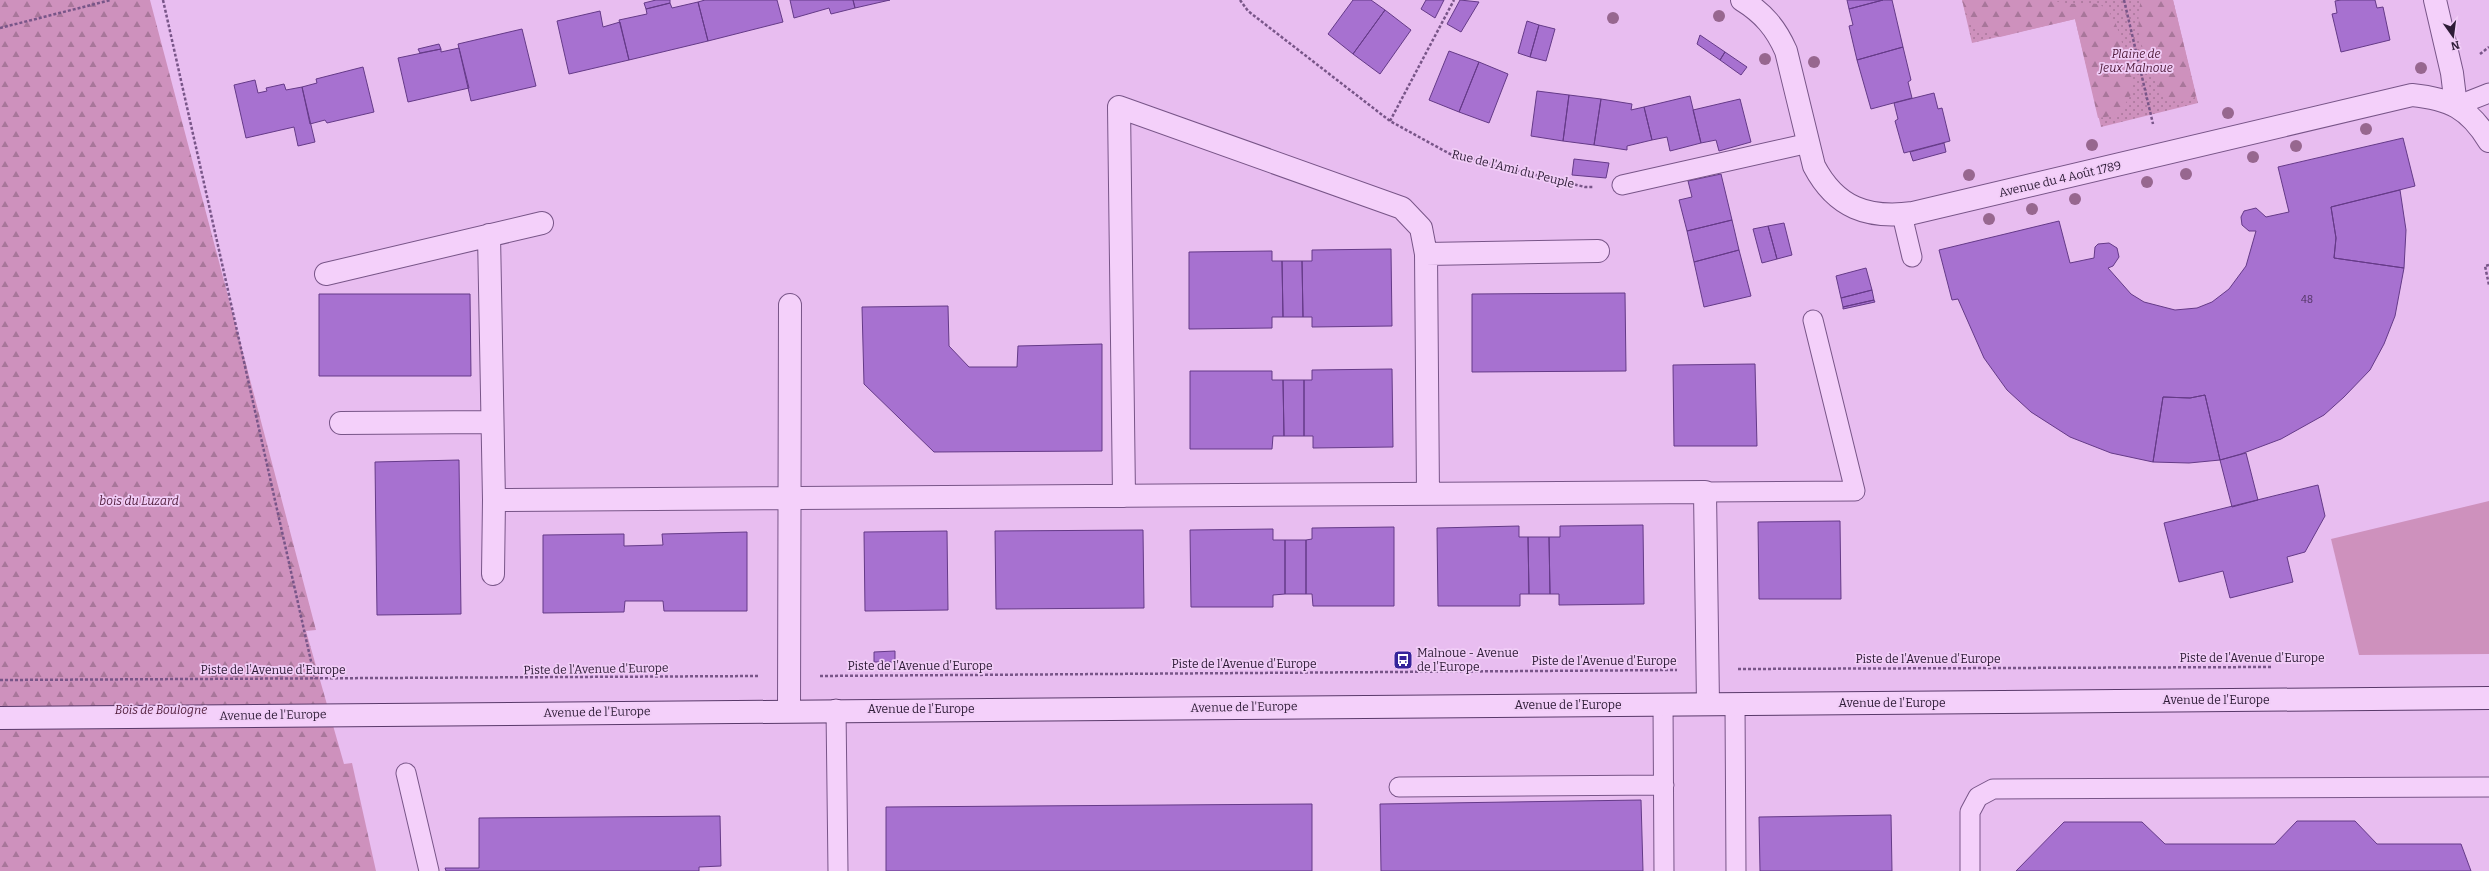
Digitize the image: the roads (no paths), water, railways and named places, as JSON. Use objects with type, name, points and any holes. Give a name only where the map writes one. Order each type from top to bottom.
[{"type":"street","name":"Avenue du 4 Août 1789","points":[[1742,0],[1756,9],[1779,35],[1786,51],[1814,166],[1822,181],[1837,197],[1859,210],[1879,215],[1902,215],[2412,95],[2434,98],[2456,106],[2474,118],[2489,141]]},
{"type":"street","points":[[2435,0],[2452,73],[2456,106]]},
{"type":"street","points":[[1124,496],[1119,107],[1402,208],[1421,228],[1426,254],[1428,494]]},
{"type":"street","points":[[326,274],[542,223]]},
{"type":"street","points":[[489,235],[494,500],[493,574]]},
{"type":"street","points":[[1426,254],[1598,251]]},
{"type":"street","points":[[789,710],[790,305]]},
{"type":"street","points":[[341,423],[492,422]]},
{"type":"street","points":[[494,500],[1705,492],[1708,704]]},
{"type":"street","name":"Avenue de l'Europe","points":[[0,718],[836,709],[2489,698]]},
{"type":"lane","points":[[2456,106],[2489,93]]},
{"type":"lane","points":[[1622,185],[1809,144]]},
{"type":"lane","points":[[1902,215],[1912,257]]},
{"type":"lane","points":[[1705,492],[1855,492],[1813,320]]},
{"type":"lane","points":[[1663,704],[1664,871]]},
{"type":"lane","points":[[1735,704],[1736,871]]},
{"type":"lane","points":[[836,709],[838,871]]},
{"type":"lane","points":[[406,773],[429,871]]},
{"type":"lane","points":[[1399,787],[1664,785]]},
{"type":"lane","points":[[1970,871],[1970,812],[1978,797],[1993,789],[2489,787]]},
{"type":"place","name":"Malnoue - Avenue de l'Europe","points":[[1403,660]]},
{"type":"park label","name":"Plaine de Jeux Malnoue","points":[[2136,61]]},
{"type":"park label","name":"bois du Luzard","points":[[139,501]]},
{"type":"park label","name":"Bois de Boulogne","points":[[161,710]]}]
